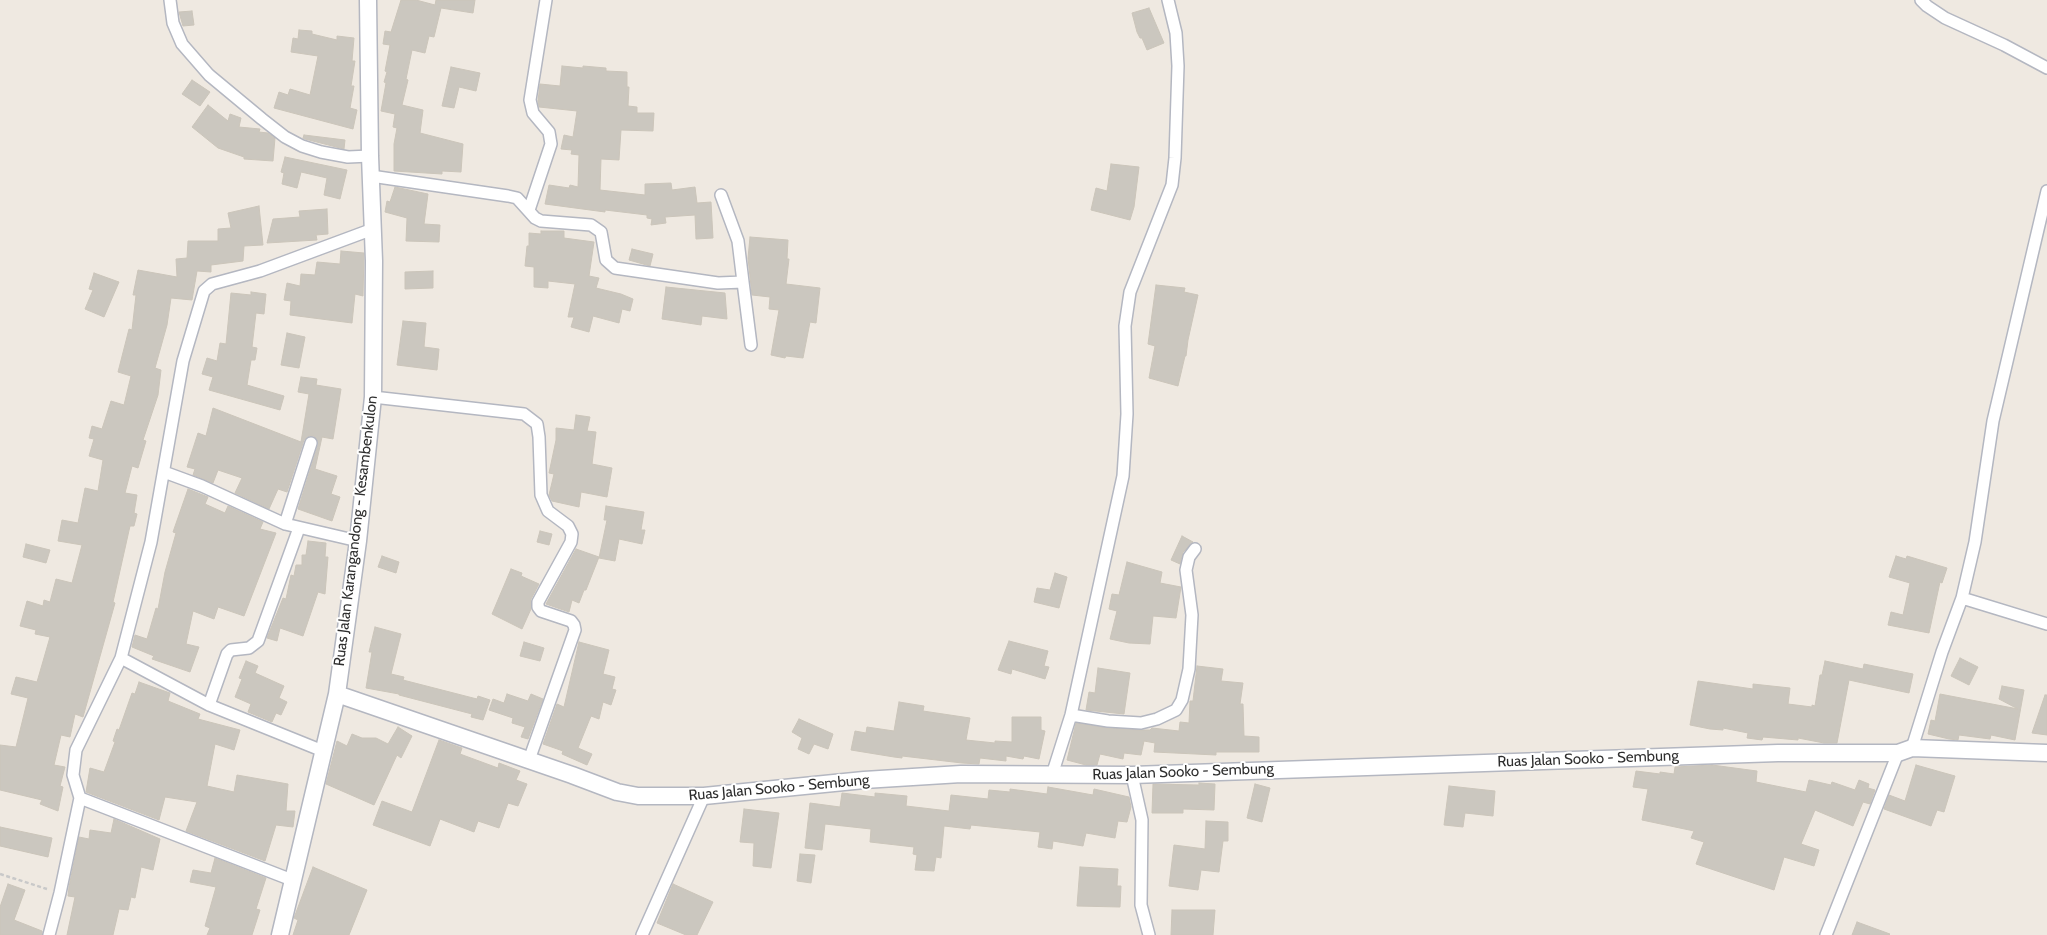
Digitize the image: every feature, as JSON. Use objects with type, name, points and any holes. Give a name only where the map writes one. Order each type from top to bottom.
[{"type":"main road","name":"Ruas Jalan Karangandong - Kesambenkulon","points":[[280,935],[337,694],[358,542],[373,397],[374,261],[370,176],[368,0]]},
{"type":"main road","name":"Ruas Jalan Sooko - Sembung","points":[[337,694],[626,795],[704,796],[874,779],[961,774],[1132,774],[1905,750],[2047,753]]},
{"type":"street","points":[[170,0],[173,23],[182,44],[209,75],[285,137],[315,150],[348,157],[370,156]]},
{"type":"street","points":[[529,210],[551,144],[549,132],[533,113],[530,100],[546,0]]},
{"type":"street","points":[[1052,775],[1071,715],[1123,476],[1127,414],[1126,309],[1130,292],[1172,185],[1175,158],[1178,66],[1176,33],[1168,0]]},
{"type":"street","points":[[1921,0],[1945,18],[2004,45],[2047,68]]},
{"type":"street","points":[[370,176],[508,196],[517,198],[536,218],[546,222],[591,225],[597,228],[603,236],[606,260],[615,268],[718,283],[743,282]]},
{"type":"street","points":[[1826,935],[1905,750],[1962,598],[1975,542],[1993,421],[2047,191]]},
{"type":"street","points":[[722,195],[738,241],[751,345]]},
{"type":"street","points":[[49,935],[80,798],[73,775],[76,750],[121,658],[151,542],[183,362],[204,291],[212,284],[260,271],[373,229]]},
{"type":"street","points":[[373,397],[524,414],[536,424],[539,437],[541,495],[548,510],[568,526],[572,534],[570,542],[538,602],[538,607],[541,611],[571,621],[575,630],[529,760]]},
{"type":"street","points":[[285,524],[311,443]]},
{"type":"street","points":[[164,472],[202,486],[285,524],[358,542]]},
{"type":"street","points":[[209,705],[227,654],[231,650],[249,648],[258,641],[299,528]]},
{"type":"street","points":[[1071,715],[1108,721],[1141,723],[1158,719],[1176,710],[1182,700],[1189,669],[1192,615],[1186,570],[1189,557],[1195,549]]},
{"type":"street","points":[[1962,598],[2047,624]]},
{"type":"street","points":[[121,658],[209,705],[323,751]]},
{"type":"street","points":[[1132,774],[1142,820],[1142,905],[1149,935]]},
{"type":"street","points":[[642,935],[704,796]]},
{"type":"street","points":[[80,798],[292,880]]},
{"type":"path","points":[[0,874],[60,893]]},
{"type":"building","points":[[401,0],[416,0],[435,5],[436,0],[475,0],[473,13],[441,8],[434,37],[429,36],[425,53],[412,50],[402,105],[423,110],[420,133],[463,144],[461,172],[442,171],[442,174],[394,171],[394,144],[397,128],[393,127],[395,114],[381,111],[390,45],[383,44],[385,31],[391,32]]},
{"type":"building","points":[[1149,8],[1164,43],[1147,50],[1137,32],[1132,13]]},
{"type":"building","points":[[192,11],[194,25],[183,26],[179,12]]},
{"type":"building","points":[[299,30],[312,31],[312,34],[337,40],[337,36],[354,38],[352,61],[355,61],[351,86],[354,86],[350,108],[357,110],[353,129],[274,108],[279,92],[288,95],[290,89],[310,95],[318,56],[291,52],[293,38],[298,39]]},
{"type":"building","points":[[562,66],[606,68],[606,71],[627,72],[627,87],[629,87],[628,106],[637,107],[637,113],[654,113],[653,131],[621,130],[619,160],[601,159],[600,190],[645,195],[645,184],[671,183],[672,190],[695,187],[697,203],[711,202],[713,238],[696,239],[695,215],[665,217],[666,223],[651,225],[652,219],[647,218],[647,215],[605,210],[605,212],[545,204],[549,185],[569,188],[570,185],[578,187],[579,155],[571,154],[572,150],[561,149],[564,135],[573,137],[577,111],[539,107],[538,101],[540,84],[560,86]]},
{"type":"building","points":[[451,67],[480,73],[476,91],[459,87],[454,108],[442,106]]},
{"type":"building","points":[[192,80],[210,92],[200,106],[182,94]]},
{"type":"building","points":[[208,105],[228,121],[230,114],[241,118],[239,127],[260,129],[259,132],[268,133],[275,138],[273,161],[244,159],[244,157],[218,148],[192,127]]},
{"type":"building","points":[[304,135],[345,140],[344,149],[305,139],[303,138]]},
{"type":"building","points":[[285,157],[347,170],[340,199],[324,195],[327,178],[301,172],[297,188],[282,184],[284,173],[281,172]]},
{"type":"building","points":[[1111,164],[1139,167],[1134,207],[1130,220],[1091,210],[1096,188],[1107,191]]},
{"type":"building","points":[[395,187],[428,194],[424,224],[440,225],[439,242],[406,241],[407,218],[385,212],[387,201],[390,202]]},
{"type":"building","points":[[259,206],[263,245],[244,246],[243,261],[211,265],[211,272],[197,271],[192,300],[171,298],[167,325],[155,368],[161,370],[158,395],[143,440],[146,441],[138,468],[132,466],[125,493],[137,495],[134,513],[137,514],[134,526],[130,526],[113,602],[115,603],[83,717],[75,714],[70,737],[61,735],[54,765],[65,767],[60,786],[63,787],[58,811],[40,804],[42,800],[0,790],[0,745],[16,747],[28,698],[11,694],[16,677],[37,682],[50,637],[35,634],[36,630],[20,626],[27,601],[43,606],[44,600],[50,602],[56,579],[72,583],[82,545],[58,541],[62,520],[78,523],[85,488],[98,491],[103,460],[89,456],[94,439],[89,438],[92,426],[102,429],[111,401],[124,405],[131,376],[118,372],[129,329],[132,330],[136,295],[133,295],[138,270],[177,277],[176,259],[187,258],[188,241],[218,241],[218,229],[231,228],[228,213]]},
{"type":"building","points":[[327,209],[328,234],[316,235],[317,240],[267,243],[273,219],[300,217],[299,211]]},
{"type":"building","points":[[541,231],[564,231],[564,238],[594,242],[589,276],[599,278],[596,288],[633,299],[630,311],[622,309],[619,323],[593,316],[589,332],[571,327],[574,317],[568,317],[575,284],[548,281],[548,288],[534,287],[534,267],[525,266],[527,246],[529,246],[529,233],[541,234]]},
{"type":"building","points":[[750,237],[788,240],[787,259],[789,259],[786,284],[820,288],[816,323],[810,322],[803,358],[786,356],[785,358],[771,355],[779,310],[769,309],[770,297],[752,295],[748,258]]},
{"type":"building","points":[[632,249],[653,254],[650,266],[629,260]]},
{"type":"building","points":[[341,251],[364,253],[363,296],[355,294],[352,323],[290,315],[291,301],[284,300],[287,283],[300,286],[301,274],[315,275],[317,262],[340,264]]},
{"type":"building","points":[[433,271],[433,288],[405,289],[405,272]]},
{"type":"building","points":[[94,273],[119,282],[104,317],[85,309],[93,290],[89,289]]},
{"type":"building","points":[[1156,285],[1185,288],[1184,292],[1198,295],[1178,386],[1149,378],[1155,346],[1148,344]]},
{"type":"building","points":[[666,287],[725,293],[727,319],[702,316],[701,325],[662,319]]},
{"type":"building","points":[[251,292],[266,294],[264,314],[256,313],[252,347],[257,348],[255,360],[251,360],[247,385],[284,396],[280,410],[209,390],[213,377],[202,374],[207,358],[217,361],[220,343],[226,344],[231,293],[251,295]]},
{"type":"building","points":[[403,321],[426,323],[424,347],[439,349],[437,370],[397,365]]},
{"type":"building","points":[[287,333],[305,337],[299,368],[281,365]]},
{"type":"building","points":[[301,377],[317,379],[316,385],[341,389],[333,439],[322,437],[315,469],[337,476],[331,494],[340,497],[332,521],[298,509],[318,445],[318,441],[314,436],[309,436],[304,440],[287,492],[278,489],[269,509],[235,493],[242,478],[218,470],[213,483],[193,475],[195,469],[187,467],[198,433],[206,436],[213,408],[301,442],[309,394],[298,392]]},
{"type":"building","points":[[576,415],[590,417],[587,431],[596,432],[592,464],[612,468],[607,497],[581,492],[579,507],[552,501],[549,495],[554,474],[549,473],[556,440],[556,428],[574,430]]},
{"type":"building","points":[[188,489],[208,497],[205,504],[225,513],[228,506],[263,522],[260,529],[276,533],[244,616],[218,607],[214,619],[193,611],[186,644],[199,647],[190,672],[152,659],[154,656],[132,647],[135,635],[147,639],[156,608],[158,609],[165,572],[176,533],[173,532]]},
{"type":"building","points":[[606,506],[644,512],[641,530],[645,530],[642,544],[619,539],[615,561],[599,558],[607,520],[604,520]]},
{"type":"building","points":[[540,531],[552,534],[549,545],[537,542]]},
{"type":"building","points":[[1182,536],[1193,542],[1183,552],[1180,564],[1171,560]]},
{"type":"building","points":[[308,541],[326,543],[325,557],[328,557],[325,594],[318,592],[303,636],[280,628],[277,641],[267,638],[283,598],[286,599],[291,575],[294,576],[296,565],[302,565],[302,555],[306,555]]},
{"type":"building","points":[[26,544],[50,550],[46,563],[23,557]]},
{"type":"building","points":[[576,549],[599,557],[579,603],[572,600],[569,612],[546,604]]},
{"type":"building","points":[[382,556],[399,562],[396,573],[378,567]]},
{"type":"building","points":[[1896,556],[1906,559],[1907,556],[1947,568],[1942,583],[1940,582],[1929,633],[1888,625],[1891,612],[1903,615],[1910,583],[1889,577]]},
{"type":"building","points":[[1127,562],[1162,572],[1160,583],[1181,587],[1176,618],[1153,616],[1150,644],[1129,643],[1110,639],[1117,611],[1109,609],[1112,594],[1119,595]]},
{"type":"building","points":[[511,569],[522,573],[521,576],[539,584],[531,599],[531,609],[522,629],[492,614]]},
{"type":"building","points":[[1055,573],[1067,577],[1059,608],[1034,602],[1037,588],[1050,590]]},
{"type":"building","points":[[375,627],[401,634],[391,674],[404,677],[403,680],[477,699],[478,696],[490,700],[483,720],[471,717],[472,714],[399,694],[366,688],[372,652],[369,652]]},
{"type":"building","points":[[1009,641],[1048,651],[1044,666],[1049,667],[1045,679],[1012,669],[1011,674],[998,670]]},
{"type":"building","points":[[524,642],[544,648],[540,661],[520,656]]},
{"type":"building","points":[[579,642],[609,650],[603,674],[615,677],[612,689],[616,690],[611,705],[603,702],[599,719],[591,716],[578,748],[592,754],[587,765],[562,754],[563,751],[543,744],[557,704],[564,707]]},
{"type":"building","points":[[1960,658],[1978,667],[1969,685],[1951,676]]},
{"type":"building","points":[[246,661],[258,666],[255,673],[284,686],[279,698],[287,702],[281,715],[276,713],[272,722],[248,712],[251,704],[235,697],[242,679],[239,678]]},
{"type":"building","points":[[1825,661],[1863,669],[1864,664],[1913,674],[1909,693],[1849,680],[1837,743],[1824,743],[1798,738],[1798,740],[1763,737],[1762,740],[1747,738],[1748,733],[1723,728],[1723,730],[1710,729],[1690,725],[1698,681],[1753,689],[1753,684],[1790,688],[1788,704],[1815,706],[1820,675],[1822,675]]},
{"type":"building","points":[[1197,666],[1223,669],[1221,681],[1243,683],[1240,704],[1243,704],[1244,736],[1259,737],[1259,752],[1216,752],[1216,755],[1154,752],[1155,743],[1144,741],[1141,755],[1124,753],[1123,759],[1100,754],[1097,765],[1086,765],[1067,760],[1076,723],[1108,728],[1150,730],[1152,728],[1179,731],[1180,722],[1189,723],[1190,701],[1193,701]]},
{"type":"building","points":[[1098,668],[1130,673],[1124,714],[1086,710],[1089,692],[1095,693]]},
{"type":"building","points":[[139,682],[170,693],[168,701],[200,714],[198,719],[240,730],[234,750],[215,744],[207,786],[234,792],[237,775],[288,784],[286,811],[295,811],[293,827],[276,825],[265,861],[186,831],[197,802],[165,797],[159,820],[86,792],[90,768],[104,772],[115,742],[113,741],[117,729],[119,730],[132,693],[135,694]]},
{"type":"building","points":[[2002,686],[2024,690],[2015,740],[1991,735],[1990,739],[1959,735],[1958,740],[1928,734],[1931,720],[1935,721],[1940,694],[2018,709],[1999,699]]},
{"type":"building","points":[[507,694],[528,701],[531,694],[543,699],[528,739],[521,737],[525,727],[512,723],[513,718],[489,710],[493,699],[504,703]]},
{"type":"building","points":[[2045,695],[2047,695],[2047,735],[2032,733]]},
{"type":"building","points":[[899,702],[924,706],[923,711],[970,718],[966,740],[995,743],[995,741],[1012,742],[1012,717],[1041,717],[1041,730],[1045,731],[1039,759],[1024,756],[1023,759],[1006,756],[1006,761],[980,758],[979,764],[902,756],[902,758],[851,750],[855,731],[866,733],[867,727],[894,731]]},
{"type":"building","points":[[799,719],[833,734],[828,749],[814,744],[809,754],[798,749],[802,738],[792,732]]},
{"type":"building","points":[[398,727],[412,736],[401,758],[397,755],[374,805],[326,784],[337,741],[347,746],[352,734],[362,738],[376,738],[388,744]]},
{"type":"building","points":[[439,740],[462,748],[460,754],[498,768],[499,763],[520,771],[516,780],[527,784],[518,806],[508,803],[499,828],[478,821],[474,832],[440,819],[430,846],[373,825],[382,801],[412,812]]},
{"type":"building","points":[[1712,765],[1757,771],[1756,782],[1806,792],[1809,780],[1831,785],[1832,782],[1855,790],[1859,780],[1869,784],[1868,788],[1875,790],[1870,804],[1863,802],[1853,826],[1815,810],[1801,844],[1819,850],[1814,866],[1784,857],[1774,890],[1696,864],[1704,842],[1691,838],[1694,831],[1642,820],[1648,789],[1633,787],[1636,771],[1674,774],[1675,767]]},
{"type":"building","points":[[1916,765],[1955,776],[1944,812],[1937,810],[1931,826],[1884,809],[1889,795],[1905,801]]},
{"type":"building","points":[[1199,783],[1215,784],[1214,810],[1183,809],[1183,813],[1152,813],[1153,784],[1199,785]]},
{"type":"building","points":[[1255,784],[1270,788],[1262,822],[1247,818]]},
{"type":"building","points":[[1449,786],[1495,791],[1493,816],[1465,813],[1463,827],[1444,825]]},
{"type":"building","points":[[1048,787],[1093,795],[1094,789],[1129,797],[1131,807],[1127,822],[1118,821],[1115,838],[1086,833],[1083,846],[1053,841],[1052,849],[1038,847],[1040,832],[971,825],[970,829],[944,826],[941,858],[936,857],[934,871],[915,870],[917,855],[913,854],[914,847],[870,842],[871,829],[825,824],[822,850],[805,848],[810,803],[840,807],[842,793],[875,797],[875,793],[907,796],[906,806],[949,811],[951,795],[988,799],[989,790],[1010,792],[1010,789],[1047,794]]},
{"type":"building","points":[[744,809],[779,813],[771,868],[753,866],[754,843],[740,842]]},
{"type":"building","points":[[114,819],[160,839],[153,870],[141,867],[135,898],[131,897],[128,910],[119,909],[113,935],[67,935],[75,897],[68,896],[69,887],[79,837],[89,839],[90,830],[111,833]]},
{"type":"building","points":[[1206,821],[1228,822],[1228,841],[1223,841],[1219,872],[1201,870],[1198,890],[1169,886],[1174,845],[1205,849]]},
{"type":"building","points":[[0,827],[52,838],[48,857],[0,846]]},
{"type":"building","points":[[800,854],[815,855],[811,883],[797,881]]},
{"type":"building","points":[[215,858],[266,878],[256,909],[260,910],[252,935],[207,935],[210,928],[205,926],[216,887],[190,882],[193,870],[211,873]]},
{"type":"building","points":[[313,867],[367,890],[349,935],[293,935],[298,920],[294,918]]},
{"type":"building","points":[[1080,867],[1118,869],[1117,886],[1121,886],[1120,907],[1077,906]]},
{"type":"building","points":[[8,884],[25,890],[14,920],[42,931],[42,935],[0,935],[0,907]]},
{"type":"building","points":[[673,884],[713,902],[697,935],[686,935],[657,923]]},
{"type":"building","points":[[1172,910],[1215,910],[1213,935],[1171,935]]},
{"type":"building","points":[[1857,922],[1890,934],[1852,935]]}]
